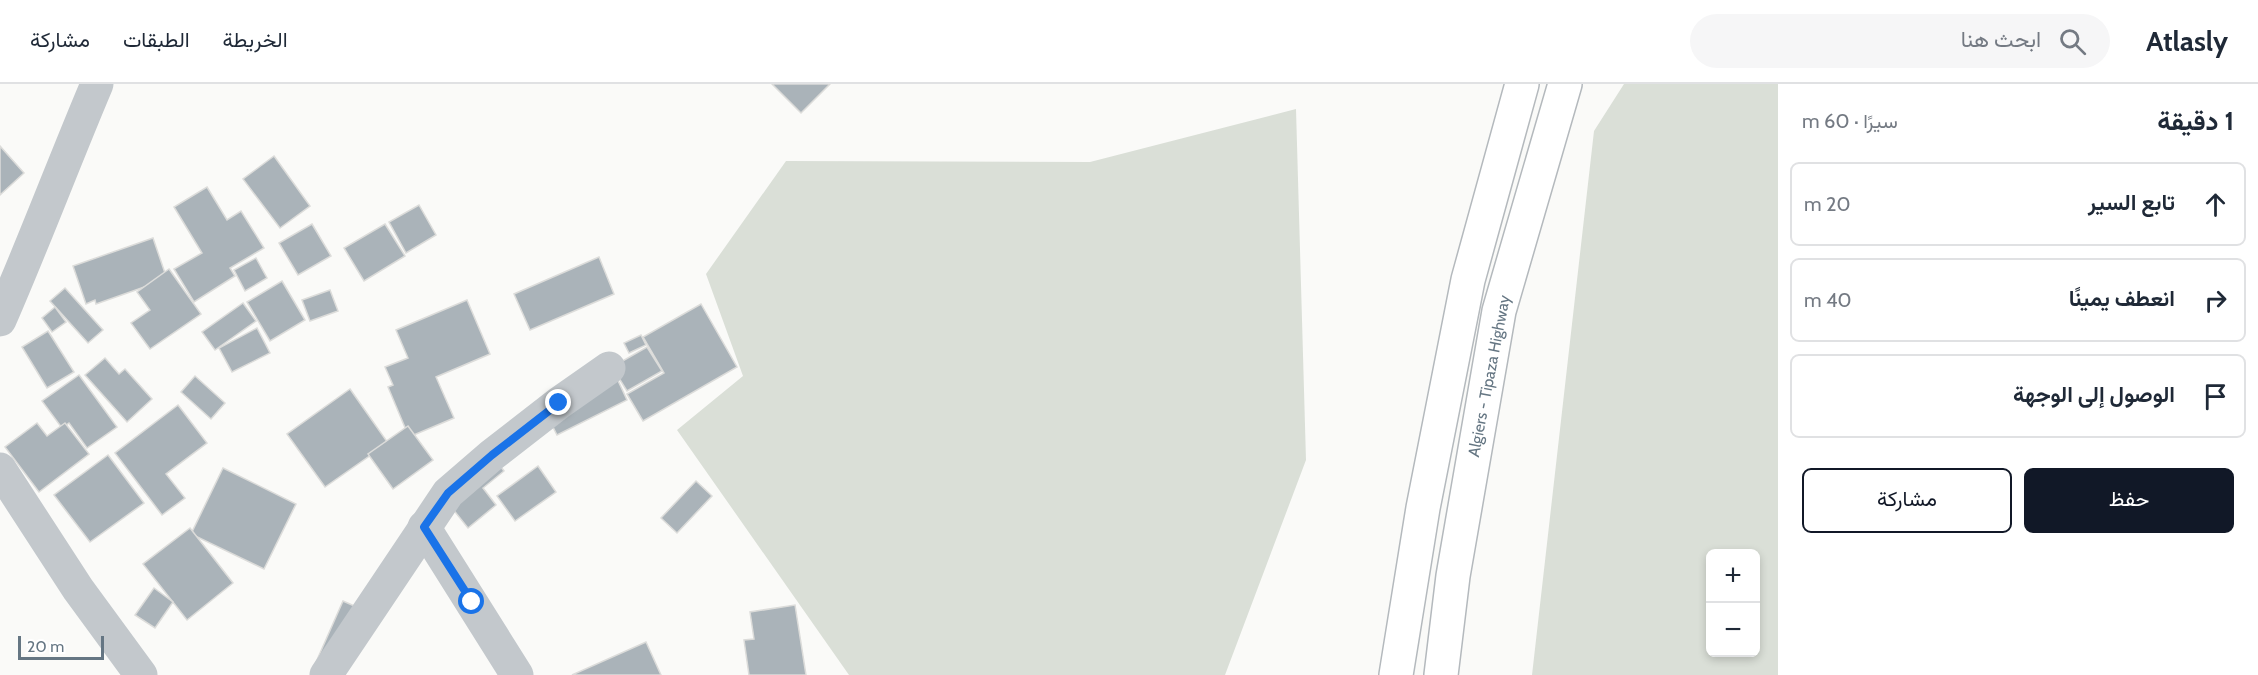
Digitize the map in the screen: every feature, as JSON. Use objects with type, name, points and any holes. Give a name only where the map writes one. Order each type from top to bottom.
[{"type":"highway","points":[[1396,675],[1423,508],[1468,280],[1522,84]]},
{"type":"highway","name":"Algiers - Tipaza Highway","points":[[1441,675],[1453,576],[1499,311],[1565,84]]},
{"type":"highway","points":[[1446,630],[1447,675]]},
{"type":"street","points":[[0,320],[97,84]]},
{"type":"street","points":[[326,675],[448,493],[492,455],[609,368]]},
{"type":"street","points":[[0,469],[78,589],[141,675]]},
{"type":"street","points":[[424,527],[517,675]]},
{"type":"shaded area","points":[[1624,84],[1778,84],[1778,675],[1532,675],[1594,131]]},
{"type":"shaded area","points":[[1296,109],[1306,460],[1225,675],[849,675],[677,430],[743,376],[706,274],[786,161],[1090,162]]},
{"type":"building","points":[[772,84],[830,84],[801,113]]},
{"type":"building","points":[[0,146],[24,173],[0,195]]},
{"type":"building","points":[[274,156],[310,206],[280,228],[243,179]]},
{"type":"building","points":[[207,187],[227,220],[241,211],[264,248],[230,268],[235,276],[194,302],[174,269],[202,253],[174,207]]},
{"type":"building","points":[[419,205],[436,235],[406,253],[389,222]]},
{"type":"building","points":[[312,224],[331,256],[298,275],[279,243]]},
{"type":"building","points":[[385,224],[405,256],[364,281],[344,248]]},
{"type":"building","points":[[153,238],[167,279],[96,304],[95,300],[86,304],[73,266]]},
{"type":"building","points":[[599,257],[614,294],[530,330],[514,294]]},
{"type":"building","points":[[256,258],[267,278],[245,291],[234,270]]},
{"type":"building","points":[[169,269],[201,314],[150,349],[131,323],[150,310],[137,292]]},
{"type":"building","points":[[282,281],[305,320],[270,341],[247,302]]},
{"type":"building","points":[[65,288],[103,330],[88,343],[50,301]]},
{"type":"building","points":[[330,290],[338,311],[310,321],[302,300]]},
{"type":"building","points":[[467,300],[490,354],[436,377],[454,418],[409,437],[388,387],[393,385],[385,367],[408,358],[396,330]]},
{"type":"building","points":[[243,303],[256,321],[215,350],[202,332]]},
{"type":"building","points":[[701,304],[737,367],[643,421],[627,394],[664,373],[643,337]]},
{"type":"building","points":[[55,307],[66,322],[52,332],[42,318]]},
{"type":"building","points":[[257,328],[270,353],[232,372],[219,348]]},
{"type":"building","points":[[48,331],[74,372],[47,388],[22,347]]},
{"type":"building","points":[[641,335],[646,345],[629,353],[624,343]]},
{"type":"building","points":[[647,347],[662,371],[627,391],[612,367]]},
{"type":"building","points":[[105,358],[119,374],[125,369],[152,399],[127,422],[85,375]]},
{"type":"building","points":[[614,372],[627,400],[557,435],[543,407]]},
{"type":"building","points":[[79,375],[117,427],[87,448],[69,423],[62,428],[42,401]]},
{"type":"building","points":[[195,376],[225,403],[211,419],[181,392]]},
{"type":"building","points":[[350,389],[388,443],[325,487],[287,434]]},
{"type":"building","points":[[178,405],[207,443],[166,474],[185,498],[162,515],[115,453]]},
{"type":"building","points":[[37,423],[47,436],[65,423],[89,454],[39,492],[5,447]]},
{"type":"building","points":[[408,426],[433,460],[393,489],[368,454]]},
{"type":"building","points":[[491,454],[504,471],[483,488],[496,505],[468,528],[452,508]]},
{"type":"building","points":[[108,455],[144,503],[90,542],[54,495]]},
{"type":"building","points":[[538,466],[556,492],[515,521],[497,496]]},
{"type":"building","points":[[223,468],[296,504],[264,569],[191,534]]},
{"type":"building","points":[[696,481],[712,496],[677,533],[661,518]]},
{"type":"building","points":[[190,528],[233,583],[187,620],[143,564]]},
{"type":"building","points":[[154,588],[173,602],[155,628],[135,615]]},
{"type":"building","points":[[343,601],[368,612],[313,669]]},
{"type":"building","points":[[795,605],[806,675],[749,675],[744,640],[754,639],[750,612]]},
{"type":"building","points":[[646,642],[661,675],[572,675]]},
{"type":"route","points":[[472,602],[424,527],[448,493],[492,455],[559,403]]}]
